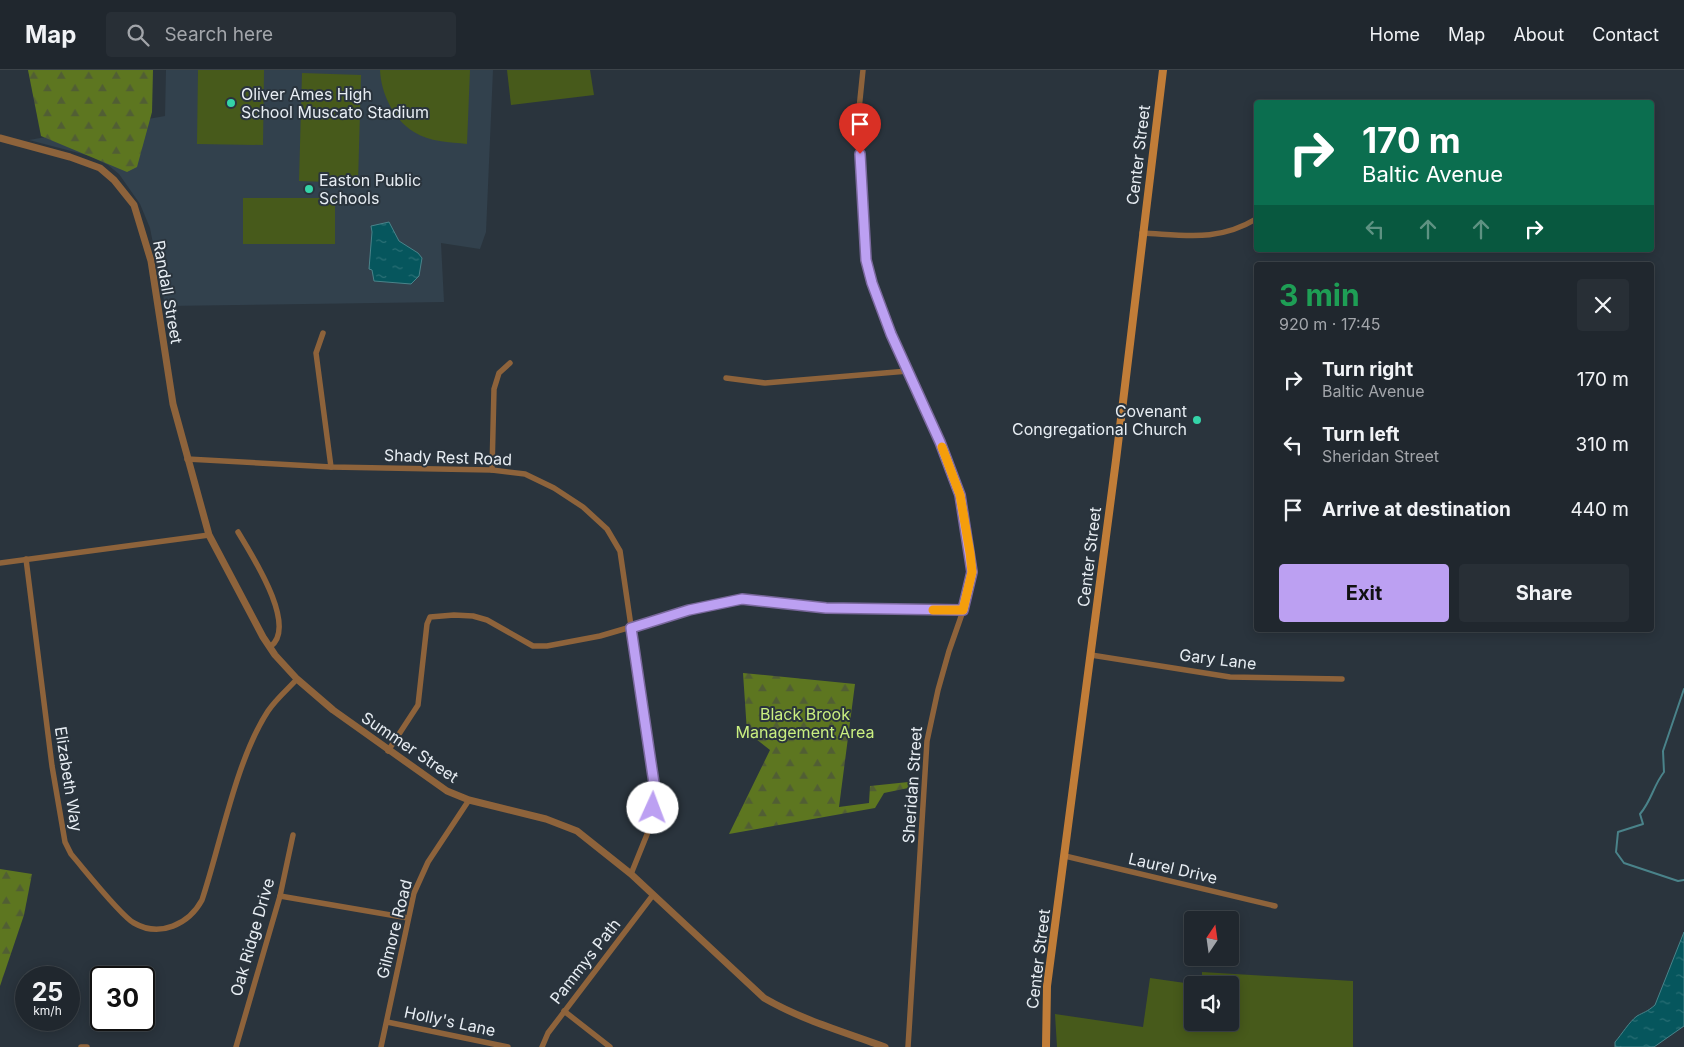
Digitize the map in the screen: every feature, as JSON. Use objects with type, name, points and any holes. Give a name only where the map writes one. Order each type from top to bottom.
[{"type":"main road","name":"Center Street","points":[[1046,1047],[1047,986],[1116,460],[1163,70]]},
{"type":"street","name":"Sheridan Street","points":[[863,70],[858,119],[866,260],[872,283],[908,372],[940,442],[960,495],[972,572],[963,610],[949,650],[927,741],[908,1047]]},
{"type":"street","name":"Randall Street","points":[[0,138],[70,157],[100,168],[114,180],[134,205],[151,261],[173,404],[209,534]]},
{"type":"street","points":[[1142,233],[1212,236],[1236,230],[1254,220]]},
{"type":"street","points":[[323,333],[316,353],[331,467]]},
{"type":"street","points":[[492,470],[494,389],[500,373],[510,363]]},
{"type":"street","points":[[726,378],[765,383],[908,372]]},
{"type":"street","name":"Shady Rest Road","points":[[187,459],[331,467],[492,470],[525,474],[554,488],[583,507],[607,529],[620,551],[655,790],[648,832],[631,874]]},
{"type":"street","points":[[238,532],[262,573],[279,619],[278,637],[275,644],[270,647]]},
{"type":"street","points":[[0,563],[209,534]]},
{"type":"street","name":"Summer Street","points":[[209,534],[270,647],[297,680],[332,710],[447,791],[469,800],[546,819],[577,831],[631,874],[764,998],[817,1023],[885,1047]]},
{"type":"street","name":"Elizabeth Way","points":[[26,559],[52,766],[65,842],[71,854],[133,923],[154,929],[167,928],[182,923],[195,912],[205,892],[232,800],[255,735],[269,710],[297,680]]},
{"type":"street","points":[[388,751],[418,705],[425,638],[430,617],[454,614],[487,620],[533,646],[547,646],[631,628],[689,610],[742,599],[826,608],[963,610]]},
{"type":"street","name":"Gary Lane","points":[[1090,655],[1230,677],[1342,679]]},
{"type":"street","name":"Gilmore Road","points":[[382,1047],[408,918],[419,878],[469,800]]},
{"type":"street","name":"Oak Ridge Drive","points":[[236,1047],[280,896],[293,835]]},
{"type":"street","name":"Laurel Drive","points":[[1065,856],[1275,906]]},
{"type":"street","name":"Pammys Path","points":[[542,1047],[548,1033],[564,1011],[653,895]]},
{"type":"street","points":[[280,896],[408,918]]},
{"type":"street","points":[[564,1011],[610,1047]]},
{"type":"street","name":"Holly's Lane","points":[[387,1022],[508,1047]]},
{"type":"street","points":[[81,1047],[88,1047]]},
{"type":"shaded area","name":"Easton Public Schools","points":[[166,70],[493,70],[486,232],[480,249],[441,243],[444,302],[165,306],[150,228],[140,204],[119,174],[108,165],[90,156],[29,140],[165,116]]},
{"type":"green space","points":[[28,70],[153,70],[152,112],[137,167],[127,172],[41,136]]},
{"type":"green space","name":"Oliver Ames High School Muscato Stadium","points":[[198,70],[264,70],[263,145],[197,144]]},
{"type":"green space","points":[[380,70],[470,70],[467,144],[426,138],[407,127],[394,113],[390,105],[383,88]]},
{"type":"green space","points":[[507,70],[590,70],[594,95],[511,105]]},
{"type":"green space","points":[[302,73],[361,75],[358,183],[299,181]]},
{"type":"green space","points":[[243,198],[335,198],[335,244],[243,244]]},
{"type":"green space","name":"Black Brook Management Area","points":[[743,673],[855,684],[839,807],[869,803],[870,786],[918,781],[918,786],[884,793],[875,808],[729,834],[770,750],[747,732]]},
{"type":"green space","points":[[0,869],[32,874],[24,915],[0,986]]},
{"type":"green space","points":[[1202,972],[1353,981],[1353,1047],[1057,1047],[1055,1014],[1143,1027],[1150,978],[1184,983],[1184,1031],[1239,1031],[1239,976],[1202,976]]},
{"type":"water","points":[[389,222],[399,241],[418,253],[422,258],[419,276],[411,284],[374,281],[372,270],[369,269],[371,226]]},
{"type":"water","points":[[1684,932],[1684,1026],[1654,1047],[1615,1047],[1615,1042],[1631,1021],[1655,1005]]},
{"type":"waterway","points":[[1684,689],[1663,751],[1664,772],[1640,814],[1643,824],[1618,832],[1616,852],[1624,863],[1678,881],[1684,880]]},
{"type":"slow traffic","points":[[933,610],[963,610],[972,572],[960,495],[942,447]]},
{"type":"place","name":"Oliver Ames High School Muscato Stadium","points":[[231,103]]},
{"type":"place","name":"Easton Public Schools","points":[[309,189]]},
{"type":"place","name":"Covenant Congregational Church","points":[[1197,420]]},
{"type":"route","points":[[653,808],[655,790],[631,628],[689,610],[742,599],[826,608],[963,610],[972,572],[960,495],[940,442],[891,334],[872,283],[866,260],[860,154]]}]
